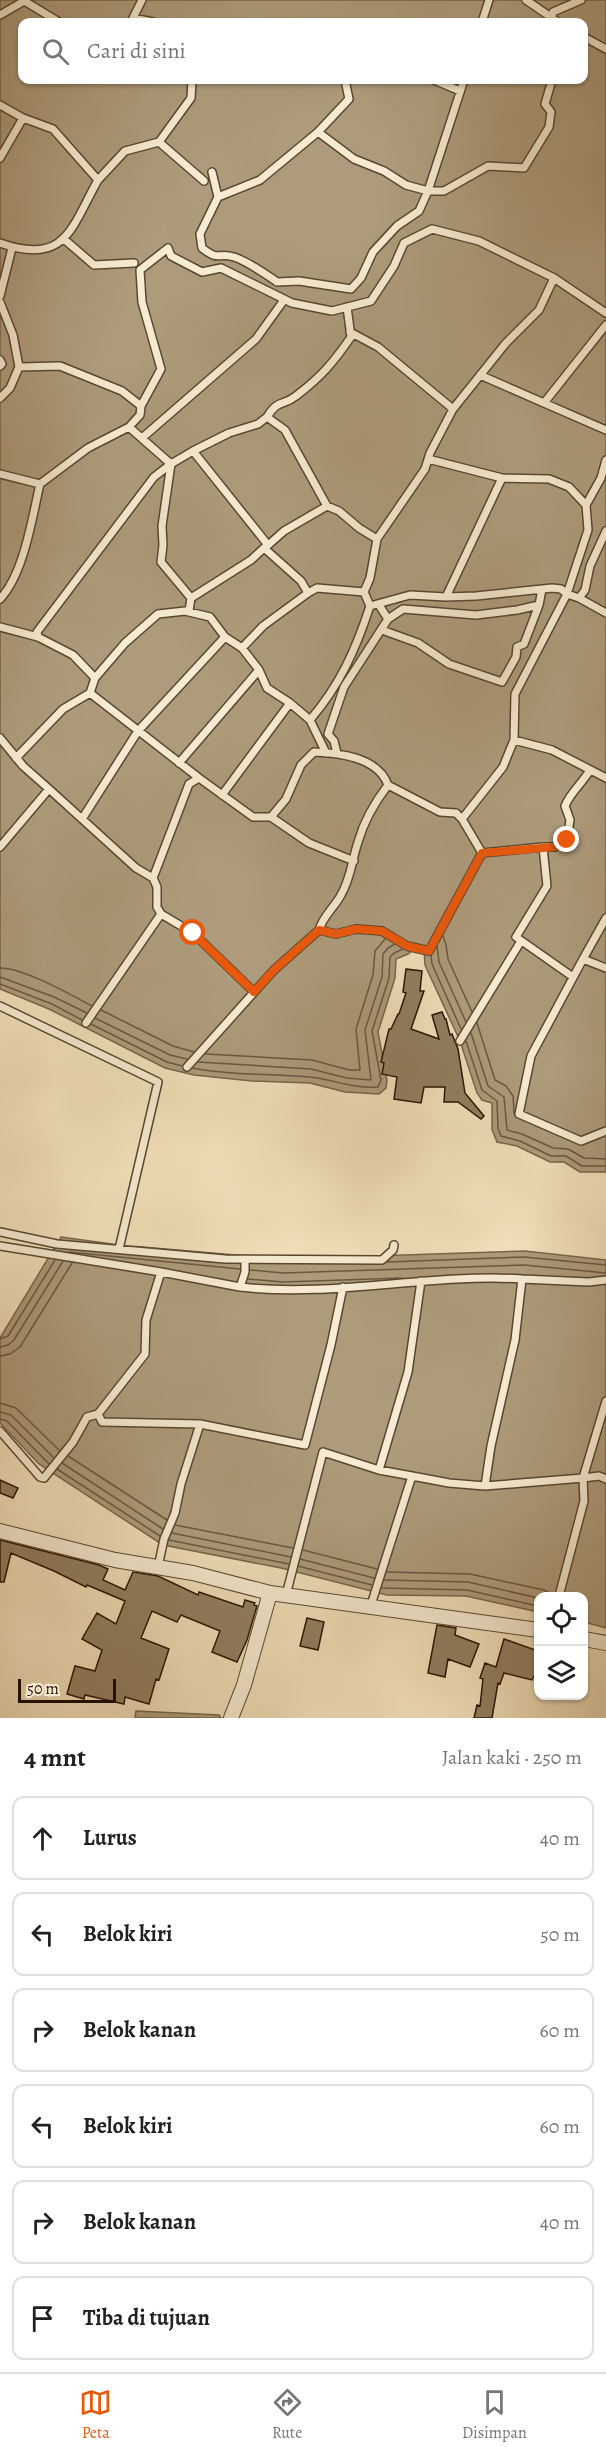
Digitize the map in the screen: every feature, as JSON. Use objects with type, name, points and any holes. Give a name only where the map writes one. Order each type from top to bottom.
[{"type":"street","points":[[0,1531],[115,1560],[158,1567],[270,1593],[534,1629]]},
{"type":"street","points":[[231,1718],[244,1685],[270,1593]]},
{"type":"street","points":[[588,1640],[606,1643]]},
{"type":"lane","points":[[131,18],[142,0]]},
{"type":"lane","points":[[483,18],[489,0]]},
{"type":"lane","points":[[526,0],[550,18]]},
{"type":"lane","points":[[554,18],[553,12],[581,0]]},
{"type":"lane","points":[[0,20],[0,15],[26,1],[53,18]]},
{"type":"lane","points":[[588,39],[606,49]]},
{"type":"lane","points":[[0,243],[12,248],[48,250],[65,240],[98,180],[125,151],[159,142],[191,98],[192,84]]},
{"type":"lane","points":[[218,197],[260,180],[318,132],[349,99],[346,84]]},
{"type":"lane","points":[[443,84],[460,91]]},
{"type":"lane","points":[[212,172],[218,197],[200,234],[202,248],[214,257],[233,256],[263,271],[277,282],[299,281],[351,289],[362,278],[373,252],[397,226],[418,212],[428,191],[463,84]]},
{"type":"lane","points":[[318,132],[354,159],[384,171],[406,185],[428,191],[444,191],[488,166],[524,168],[549,127],[551,112],[545,104],[551,84]]},
{"type":"lane","points":[[0,105],[23,118],[53,129],[98,180]]},
{"type":"lane","points":[[0,158],[23,118]]},
{"type":"lane","points":[[159,142],[204,181]]},
{"type":"lane","points":[[0,599],[12,583],[28,537],[40,484],[88,448],[129,427],[140,415],[141,406],[160,369],[142,302],[141,270],[168,248],[171,256],[202,272],[221,268],[284,300],[332,311],[371,301],[394,266],[404,243],[432,229],[479,241],[554,278],[606,313]]},
{"type":"lane","points":[[65,240],[94,265],[134,263]]},
{"type":"lane","points":[[0,296],[12,248]]},
{"type":"lane","points":[[310,720],[330,697],[358,644],[370,606],[364,592],[370,578],[377,539],[425,469],[453,409],[506,343],[538,310],[554,278]]},
{"type":"lane","points":[[141,438],[256,339],[284,300]]},
{"type":"lane","points":[[0,302],[13,335],[19,367],[10,388],[0,398]]},
{"type":"lane","points":[[38,637],[37,632],[154,477],[193,451],[229,433],[258,424],[267,417],[274,405],[293,398],[328,369],[351,337],[346,307]]},
{"type":"lane","points":[[544,403],[606,325]]},
{"type":"lane","points":[[350,332],[378,347],[453,409]]},
{"type":"lane","points":[[0,360],[2,364],[0,366]]},
{"type":"lane","points":[[19,367],[60,366],[122,391],[141,406]]},
{"type":"lane","points":[[480,375],[606,430]]},
{"type":"lane","points":[[267,417],[285,430],[327,506],[339,511],[359,528],[377,539]]},
{"type":"lane","points":[[129,427],[171,464]]},
{"type":"lane","points":[[193,451],[266,547],[301,581],[308,593]]},
{"type":"lane","points":[[428,459],[502,478],[549,479],[569,487],[586,505]]},
{"type":"lane","points":[[462,819],[503,767],[514,740],[515,694],[567,594],[588,530],[586,505],[601,478],[606,460]]},
{"type":"lane","points":[[171,464],[162,526],[164,545],[161,562],[191,598]]},
{"type":"lane","points":[[0,474],[40,484]]},
{"type":"lane","points":[[446,597],[502,478]]},
{"type":"lane","points":[[189,611],[191,598],[250,560],[284,531],[327,506]]},
{"type":"lane","points":[[579,598],[585,590],[590,566],[606,531]]},
{"type":"lane","points":[[242,648],[263,626],[317,588],[364,592]]},
{"type":"lane","points":[[382,630],[418,643],[449,664],[502,682],[516,657],[517,647],[524,644],[539,605],[542,589]]},
{"type":"lane","points":[[370,606],[410,594],[446,597],[561,589],[606,613]]},
{"type":"lane","points":[[379,604],[388,619]]},
{"type":"lane","points":[[337,753],[334,741],[328,734],[344,687],[388,619],[404,609],[477,615],[539,605]]},
{"type":"lane","points":[[16,758],[63,709],[90,693],[95,678],[125,643],[158,614],[189,611],[210,617],[225,637],[242,648],[259,670],[267,688],[310,720],[326,753]]},
{"type":"lane","points":[[0,627],[38,637],[73,655],[95,678]]},
{"type":"lane","points":[[82,819],[138,731],[225,637]]},
{"type":"lane","points":[[179,763],[259,670]]},
{"type":"lane","points":[[90,693],[179,763],[253,817],[272,817],[309,843],[354,861]]},
{"type":"lane","points":[[222,795],[290,703]]},
{"type":"lane","points":[[0,738],[16,758],[49,789],[136,868],[153,878],[157,887],[157,907],[161,914],[193,933],[254,992]]},
{"type":"lane","points":[[514,740],[552,750],[606,778]]},
{"type":"lane","points":[[272,817],[286,799],[301,765],[314,752],[337,753],[364,761],[384,773],[388,784],[440,812],[456,813],[482,853]]},
{"type":"lane","points":[[482,853],[555,847],[567,840],[570,820],[565,806],[570,794],[582,785],[590,770]]},
{"type":"lane","points":[[153,878],[189,784],[199,778]]},
{"type":"lane","points":[[187,1067],[274,970],[319,930],[322,920],[341,896],[354,861],[357,843],[373,805],[388,784]]},
{"type":"lane","points":[[0,847],[49,789]]},
{"type":"lane","points":[[543,847],[548,886],[516,937],[573,978]]},
{"type":"lane","points":[[319,930],[336,934],[356,929],[382,931],[407,946],[429,951],[482,853]]},
{"type":"lane","points":[[86,1023],[161,914]]},
{"type":"lane","points":[[606,918],[531,1056],[519,1114],[581,1141],[606,1131]]},
{"type":"lane","points":[[460,1041],[521,941]]},
{"type":"lane","points":[[583,959],[606,970]]},
{"type":"lane","points":[[0,1006],[158,1082],[119,1250]]},
{"type":"lane","points":[[0,1232],[57,1244],[225,1260],[382,1260],[393,1250],[394,1245]]},
{"type":"lane","points":[[0,1246],[240,1287],[293,1290],[421,1281],[522,1279],[589,1282],[606,1280]]},
{"type":"lane","points":[[240,1287],[245,1272],[245,1259]]},
{"type":"lane","points":[[0,1431],[40,1477],[44,1478],[73,1442],[87,1417],[98,1414],[145,1354],[146,1320],[161,1272]]},
{"type":"lane","points":[[485,1486],[491,1446],[515,1340],[522,1279]]},
{"type":"lane","points":[[379,1470],[408,1372],[421,1281]]},
{"type":"lane","points":[[98,1414],[102,1422],[200,1424],[305,1445],[331,1345],[343,1287]]},
{"type":"lane","points":[[560,1592],[584,1501],[583,1478],[606,1401]]},
{"type":"lane","points":[[158,1567],[164,1539],[175,1513],[181,1484],[200,1424]]},
{"type":"lane","points":[[286,1595],[323,1452],[379,1470],[449,1484],[485,1486],[598,1476],[606,1479]]},
{"type":"lane","points":[[370,1608],[412,1476]]},
{"type":"water","points":[[0,0],[606,0],[606,1172],[580,1172],[564,1162],[550,1162],[517,1146],[497,1142],[492,1129],[492,1103],[482,1100],[477,1093],[460,1041],[425,965],[424,948],[417,947],[396,959],[395,978],[378,1032],[387,1080],[386,1088],[379,1094],[345,1092],[310,1083],[252,1081],[194,1075],[165,1068],[49,1009],[0,989]]},
{"type":"water","points":[[61,1237],[119,1245],[282,1259],[525,1251],[606,1260],[606,1628],[588,1623],[588,1592],[534,1592],[534,1611],[466,1596],[387,1595],[281,1568],[163,1545],[39,1464],[0,1423],[0,1338]]},
{"type":"water","points":[[136,1711],[219,1715],[221,1718],[135,1718]]},
{"type":"building","points":[[406,969],[422,971],[420,991],[424,991],[411,1029],[439,1039],[432,1015],[442,1012],[458,1049],[465,1093],[484,1116],[481,1119],[458,1102],[444,1102],[445,1087],[424,1087],[421,1103],[394,1099],[397,1077],[382,1074],[384,1063],[381,1062],[389,1029],[399,1014],[406,993],[403,992]]},
{"type":"building","points":[[0,1480],[18,1488],[13,1498],[0,1493]]},
{"type":"building","points":[[0,1540],[99,1565],[108,1569],[103,1580],[125,1590],[133,1572],[158,1576],[198,1595],[199,1592],[243,1607],[245,1600],[255,1603],[254,1605],[257,1606],[247,1640],[237,1662],[212,1652],[220,1631],[181,1615],[177,1622],[152,1611],[141,1638],[169,1649],[159,1680],[156,1679],[149,1704],[125,1697],[124,1704],[85,1695],[84,1699],[67,1694],[75,1666],[95,1671],[102,1650],[82,1639],[97,1613],[116,1624],[125,1601],[87,1585],[86,1587],[11,1553],[4,1582],[0,1582]]},
{"type":"building","points":[[307,1618],[324,1622],[318,1650],[300,1646]]},
{"type":"building","points":[[437,1625],[456,1628],[455,1635],[479,1644],[470,1667],[448,1659],[445,1677],[428,1673]]},
{"type":"building","points":[[504,1639],[534,1650],[532,1680],[504,1673],[500,1684],[498,1683],[492,1718],[474,1718],[477,1705],[480,1706],[483,1679],[480,1678],[485,1663],[496,1667]]},
{"type":"route","points":[[193,933],[254,992],[274,970],[319,930],[336,934],[356,929],[382,931],[407,946],[429,951],[482,853],[555,847],[567,840]]}]
